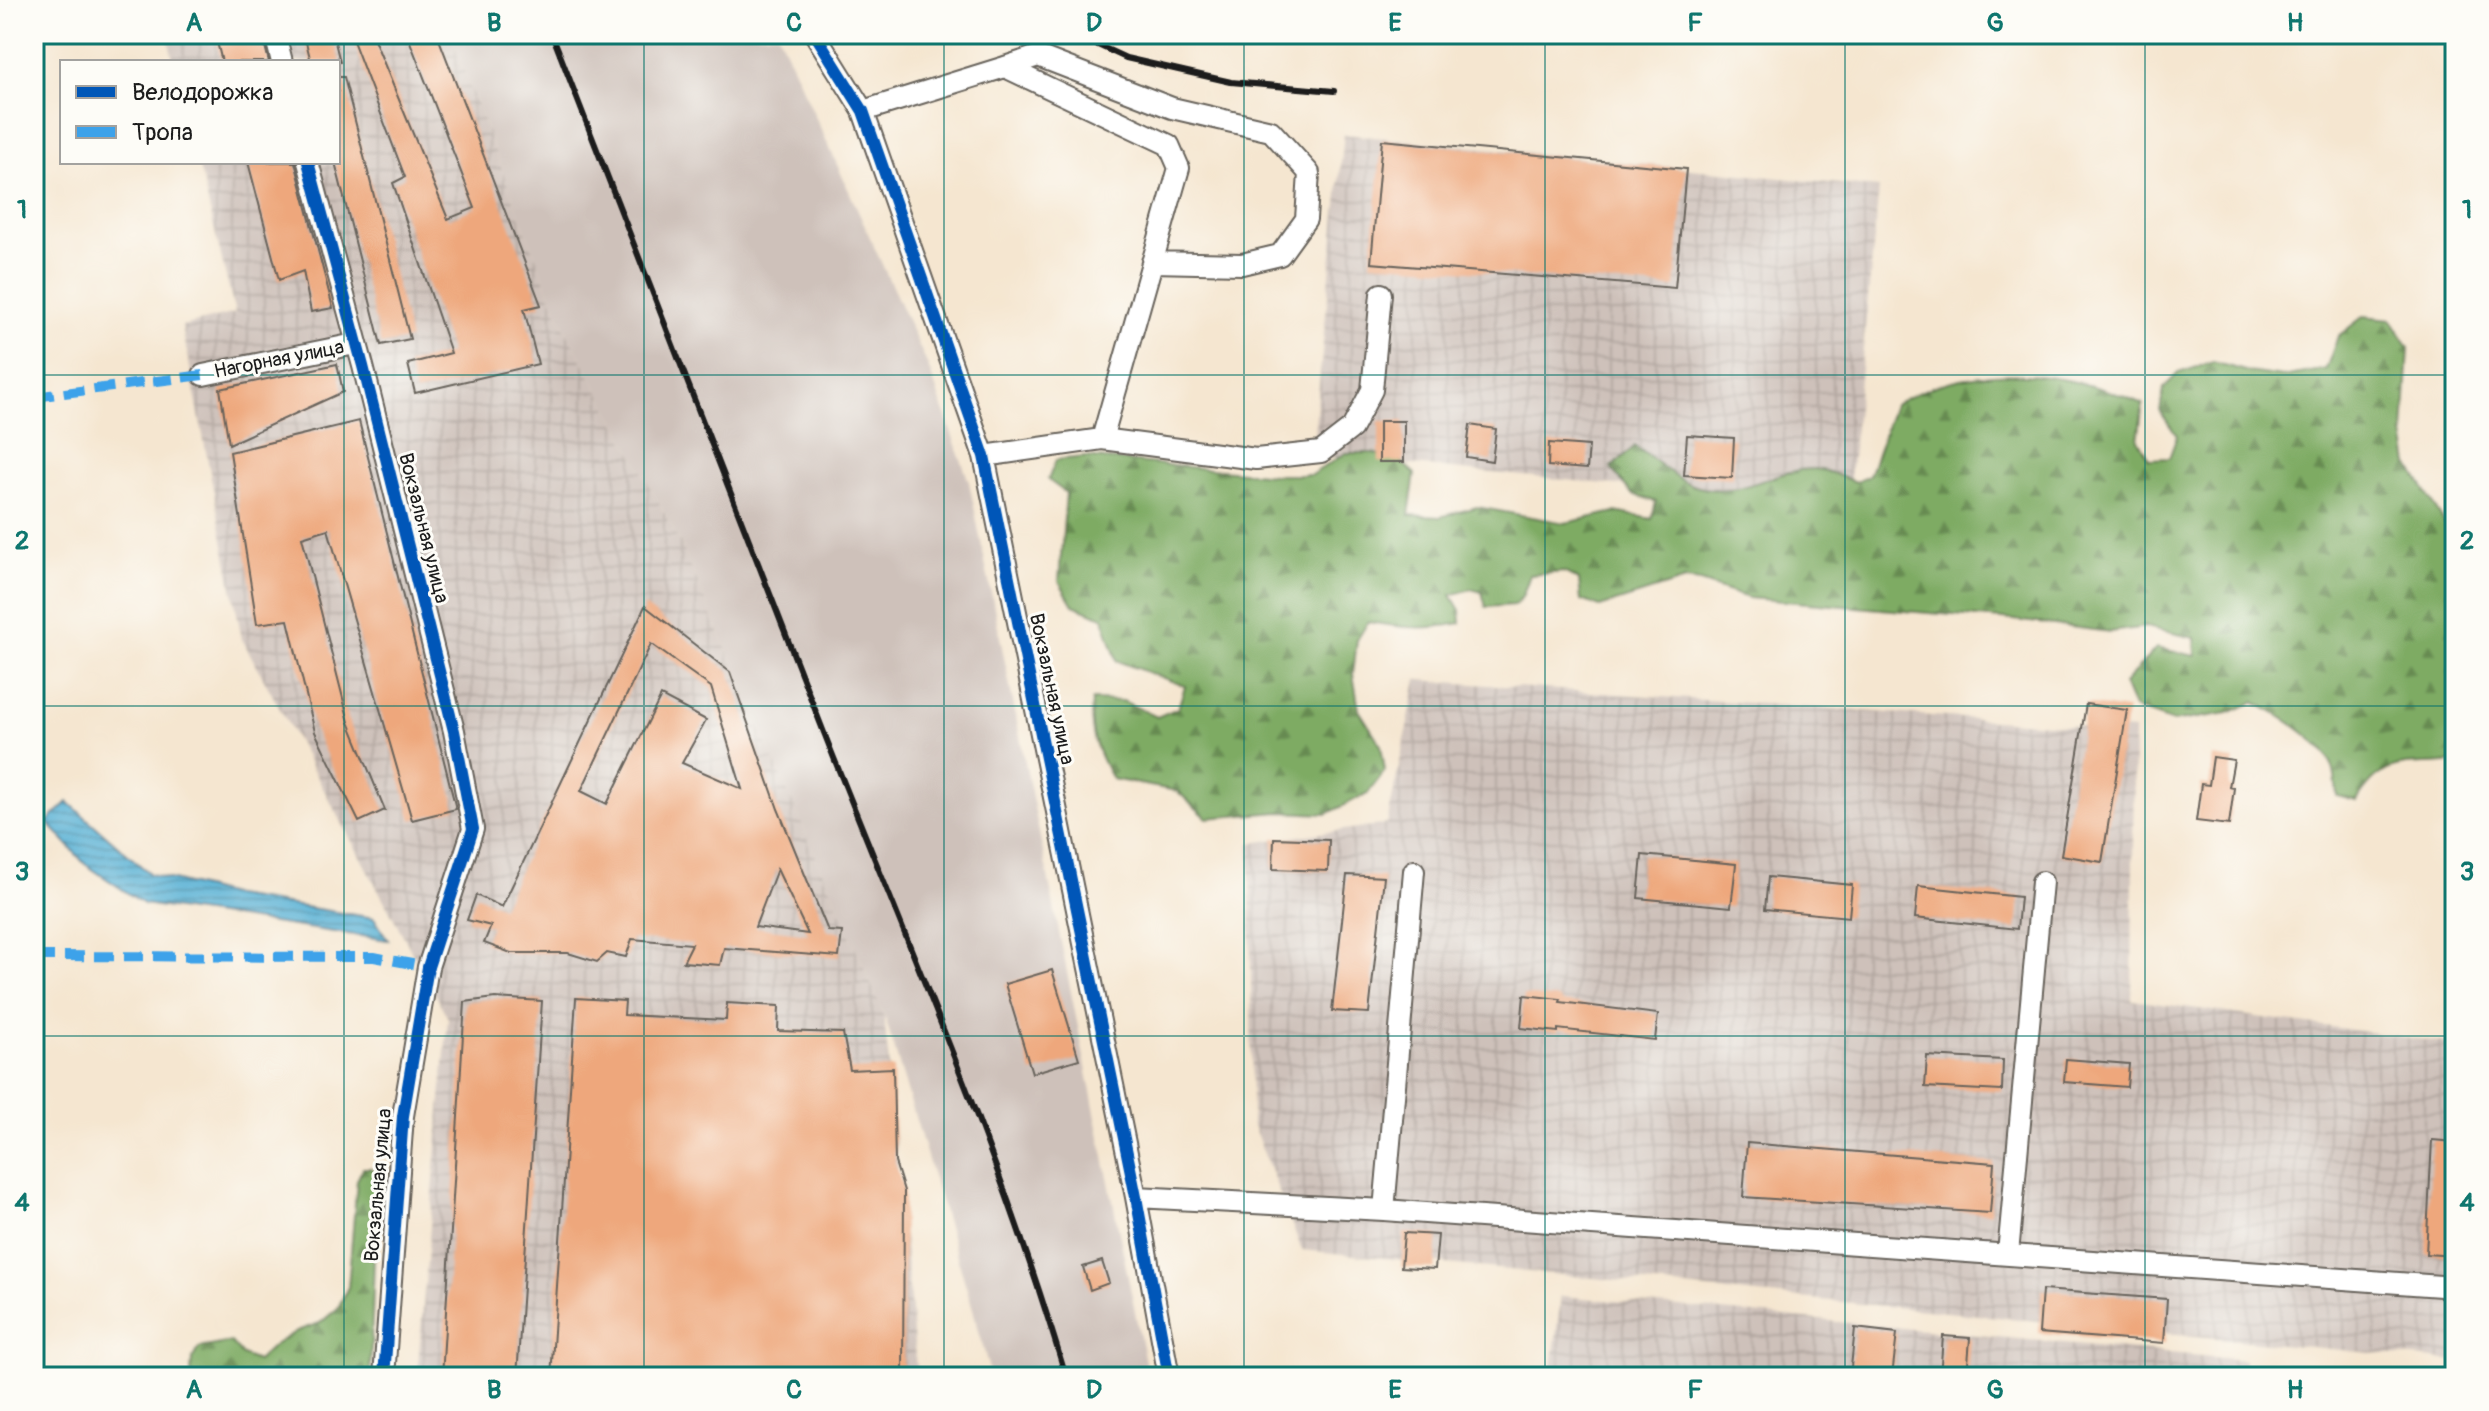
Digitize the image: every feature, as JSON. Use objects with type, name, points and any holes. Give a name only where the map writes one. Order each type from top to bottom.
[{"type":"street","points":[[275,34],[282,60]]},
{"type":"street","name":"Вокзальная улица","points":[[815,34],[863,111],[984,456],[1136,1197],[1169,1377]]},
{"type":"street","points":[[863,111],[1038,56],[1172,108],[1271,131],[1309,173],[1306,219],[1280,255],[1242,264],[1152,262]]},
{"type":"street","points":[[1005,67],[1169,145],[1179,168],[1102,439]]},
{"type":"street","name":"Вокзальная улица","points":[[309,164],[363,366],[450,716],[473,829],[428,967],[403,1116],[384,1377]]},
{"type":"street","points":[[984,456],[1102,439],[1256,459],[1321,452],[1352,428],[1372,390],[1381,294]]},
{"type":"street","name":"Нагорная улица","points":[[203,375],[355,344]]},
{"type":"street","points":[[1384,1210],[1414,871]]},
{"type":"street","points":[[2008,1254],[2042,882]]},
{"type":"street","points":[[1136,1197],[1384,1210],[2455,1287]]},
{"type":"shaded area","points":[[167,34],[450,34],[559,317],[682,546],[884,1014],[917,1377],[417,1377],[448,1018],[242,639],[182,326],[235,313],[198,164],[340,164],[340,60],[174,60]]},
{"type":"shaded area","points":[[450,34],[778,34],[928,366],[969,482],[1148,1377],[991,1377],[884,1014],[682,546],[559,317]]},
{"type":"shaded area","points":[[1344,134],[1879,188],[1847,508],[1312,455]]},
{"type":"shaded area","points":[[1417,680],[2134,730],[2132,1000],[2455,1044],[2455,1361],[1302,1250],[1252,1123],[1250,843],[1387,824]]},
{"type":"shaded area","points":[[1561,1296],[2244,1360],[2243,1377],[1551,1377]]},
{"type":"green space","points":[[2364,316],[2391,319],[2409,347],[2404,434],[2409,464],[2450,532],[2455,535],[2455,762],[2399,766],[2388,770],[2368,786],[2357,801],[2337,796],[2333,769],[2319,746],[2286,720],[2254,702],[2228,713],[2173,722],[2134,708],[2124,684],[2156,648],[2196,656],[2195,638],[2146,627],[2110,632],[2014,620],[1748,598],[1685,580],[1600,607],[1581,600],[1579,580],[1564,572],[1530,575],[1522,597],[1515,605],[1486,607],[1482,592],[1471,589],[1451,595],[1460,610],[1461,623],[1414,627],[1368,622],[1357,640],[1353,674],[1359,710],[1381,745],[1385,771],[1368,793],[1327,814],[1280,812],[1207,818],[1177,791],[1112,779],[1098,750],[1093,732],[1092,700],[1123,701],[1157,717],[1178,708],[1185,686],[1117,661],[1103,617],[1073,605],[1059,581],[1066,493],[1048,480],[1056,460],[1085,457],[1273,475],[1311,475],[1346,453],[1373,453],[1400,461],[1415,474],[1409,515],[1440,517],[1477,507],[1565,523],[1615,512],[1652,519],[1656,502],[1632,494],[1611,468],[1635,446],[1685,482],[1709,489],[1725,490],[1798,470],[1814,469],[1856,482],[1869,476],[1894,405],[1923,390],[1985,376],[2017,374],[2049,377],[2113,392],[2143,404],[2138,440],[2149,459],[2169,458],[2177,436],[2160,411],[2164,388],[2178,373],[2213,362],[2283,377],[2326,369],[2338,336]]},
{"type":"green space","points":[[363,1168],[371,1168],[377,1173],[370,1377],[196,1377],[191,1372],[192,1359],[199,1348],[231,1342],[242,1355],[257,1361],[274,1345],[297,1331],[320,1323],[338,1308],[348,1287],[357,1180]]},
{"type":"water","points":[[68,802],[150,874],[234,896],[374,918],[388,940],[144,904],[85,864],[47,822]]},
{"type":"building","points":[[215,34],[262,34],[268,60],[222,60]]},
{"type":"building","points":[[304,34],[333,34],[340,60],[310,60]]},
{"type":"building","points":[[372,34],[448,219],[475,208],[407,34],[437,34],[541,305],[524,309],[538,364],[415,393],[408,364],[451,353],[393,183],[405,177],[352,38]]},
{"type":"building","points":[[340,77],[344,77],[410,339],[381,345],[336,164],[340,164]]},
{"type":"building","points":[[1382,140],[1686,169],[1675,288],[1371,263]]},
{"type":"building","points":[[249,164],[296,164],[333,308],[311,312],[303,271],[279,280]]},
{"type":"building","points":[[337,364],[343,392],[229,444],[220,389]]},
{"type":"building","points":[[359,421],[456,809],[412,820],[328,529],[302,537],[349,722],[385,810],[359,822],[315,732],[288,620],[257,624],[230,452]]},
{"type":"building","points":[[1379,421],[1404,421],[1404,462],[1379,462]]},
{"type":"building","points":[[1470,425],[1496,429],[1492,461],[1466,457]]},
{"type":"building","points":[[1687,435],[1734,438],[1732,478],[1684,475]]},
{"type":"building","points":[[1549,443],[1589,446],[1587,469],[1548,466]]},
{"type":"building","points":[[645,606],[730,672],[778,809],[828,931],[842,932],[839,957],[724,948],[720,965],[683,962],[692,944],[632,939],[626,957],[607,953],[597,962],[568,953],[511,953],[484,943],[491,926],[467,920],[476,895],[502,907]],"holes":[[[651,644],[711,687],[742,789],[682,763],[706,720],[661,696],[607,804],[581,791]],[[777,869],[808,934],[755,927]]]},
{"type":"building","points":[[2086,704],[2127,710],[2102,862],[2061,855]]},
{"type":"building","points":[[2213,757],[2234,760],[2229,787],[2234,788],[2229,825],[2196,821],[2201,784],[2209,785]]},
{"type":"building","points":[[1274,838],[1329,840],[1328,871],[1273,869]]},
{"type":"building","points":[[1642,855],[1736,864],[1731,907],[1638,898]]},
{"type":"building","points":[[1347,875],[1384,877],[1369,1013],[1332,1011]]},
{"type":"building","points":[[1768,877],[1852,885],[1849,917],[1765,909]]},
{"type":"building","points":[[1918,886],[2020,897],[2017,929],[1915,918]]},
{"type":"building","points":[[1052,970],[1079,1059],[1032,1073],[1005,984]]},
{"type":"building","points":[[1524,995],[1658,1014],[1655,1040],[1521,1028]]},
{"type":"building","points":[[495,998],[542,1001],[517,1377],[442,1377],[465,1002]]},
{"type":"building","points":[[576,998],[625,1001],[624,1015],[726,1020],[727,1003],[779,1006],[778,1031],[843,1033],[850,1070],[893,1068],[895,1162],[904,1191],[903,1377],[551,1377]]},
{"type":"building","points":[[1927,1056],[2003,1060],[2002,1091],[1925,1087]]},
{"type":"building","points":[[2066,1059],[2129,1064],[2127,1087],[2064,1082]]},
{"type":"building","points":[[2432,1140],[2455,1142],[2455,1256],[2426,1254]]},
{"type":"building","points":[[1747,1143],[1994,1163],[1990,1213],[1743,1197]]},
{"type":"building","points":[[1404,1233],[1438,1235],[1435,1269],[1401,1267]]},
{"type":"building","points":[[1102,1261],[1109,1283],[1090,1290],[1083,1267]]},
{"type":"building","points":[[2042,1290],[2167,1299],[2164,1343],[2039,1333]]},
{"type":"building","points":[[1855,1328],[1897,1333],[1892,1377],[1850,1377]]},
{"type":"building","points":[[1943,1336],[1970,1338],[1967,1377],[1940,1377]]},
{"type":"railway","points":[[552,34],[985,1138],[1066,1377]]},
{"type":"railway","points":[[1074,34],[1126,58],[1231,82],[1334,91]]},
{"type":"marked path","points":[[34,397],[203,375]]},
{"type":"marked path","points":[[34,956],[374,957],[428,967]]},
{"type":"cycle path","points":[[815,34],[863,111],[984,456],[1136,1197],[1169,1377]]},
{"type":"cycle path","points":[[309,164],[363,366],[454,731],[473,829],[428,967],[403,1116],[384,1377]]}]
